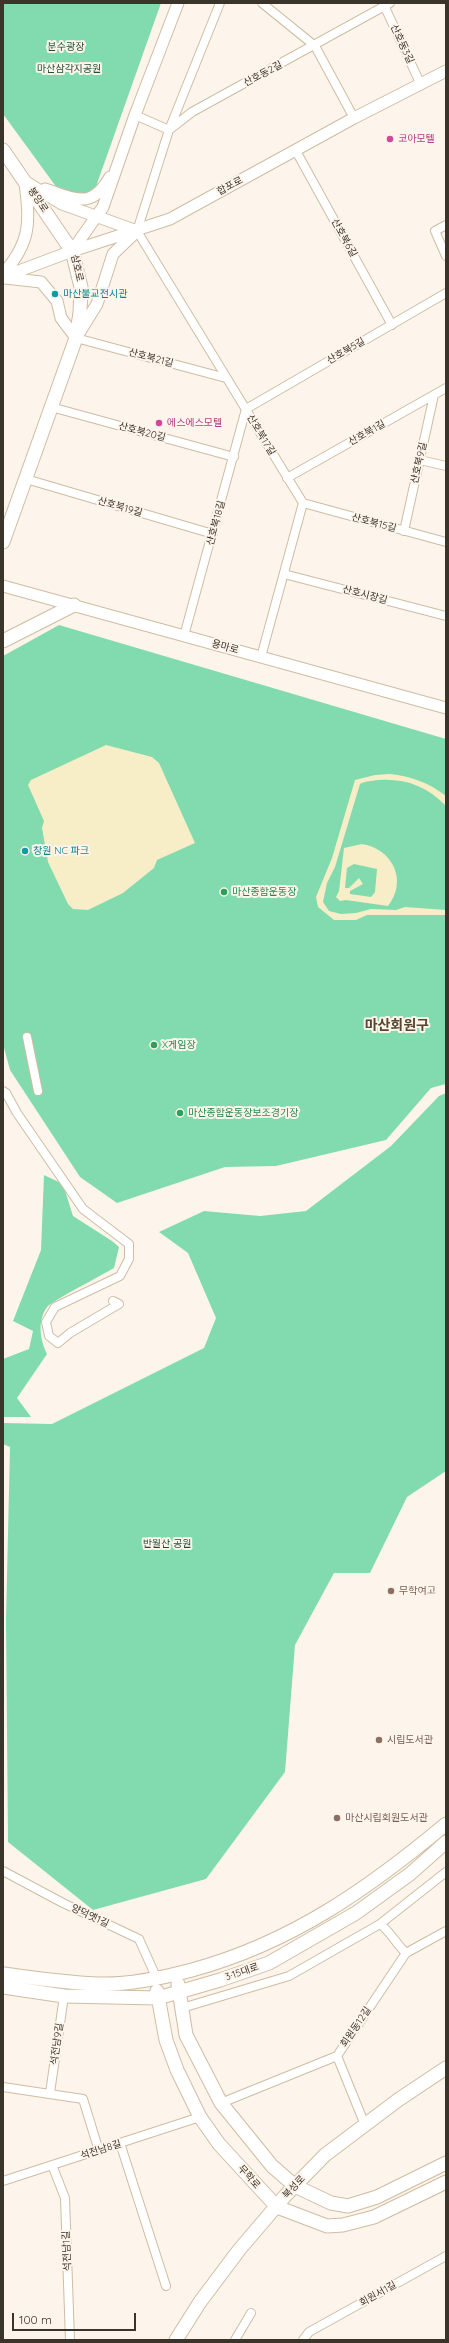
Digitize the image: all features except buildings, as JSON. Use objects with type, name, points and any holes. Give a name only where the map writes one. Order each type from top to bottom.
[{"type":"main road","name":"삼호로","points":[[3,542],[76,338],[80,313],[81,287],[72,251],[104,207],[135,115],[178,3]]},
{"type":"main road","name":"합포로","points":[[3,276],[72,251],[170,219],[354,118],[446,71]]},
{"type":"main road","name":"봉양로","points":[[3,150],[72,251]]},
{"type":"main road","points":[[25,182],[80,201],[90,199],[106,184],[120,159]]},
{"type":"main road","points":[[3,276],[41,282],[57,301],[61,318],[76,338],[97,304],[113,254],[137,231],[62,204],[25,182]]},
{"type":"main road","points":[[3,276],[18,258],[27,232],[29,214],[25,182]]},
{"type":"main road","name":"용마로","points":[[3,586],[446,708]]},
{"type":"main road","points":[[3,641],[74,605]]},
{"type":"main road","name":"3·15대로","points":[[3,1974],[100,1984],[156,1979],[216,1964],[260,1947],[303,1926],[348,1900],[401,1862],[446,1824]]},
{"type":"main road","name":"3·15대로","points":[[3,1987],[64,1996],[158,1998],[269,1963],[356,1913],[410,1874],[446,1842]]},
{"type":"main road","points":[[176,1974],[186,2035],[221,2103],[272,2166],[295,2186],[331,2203],[348,2206],[377,2197],[446,2163]]},
{"type":"main road","name":"무학로","points":[[156,1979],[166,2040],[177,2070],[200,2117],[219,2144],[277,2207],[327,2226],[343,2225],[374,2218],[446,2182]]},
{"type":"main road","name":"북성로","points":[[176,2340],[200,2302],[239,2250],[295,2186],[325,2155],[446,2068]]},
{"type":"street","points":[[137,231],[169,130],[220,3]]},
{"type":"street","points":[[262,3],[315,46],[354,118]]},
{"type":"street","name":"산호동2길","points":[[169,130],[192,112],[315,46],[386,4]]},
{"type":"street","name":"산호동3길","points":[[386,4],[421,85]]},
{"type":"street","points":[[135,115],[169,130]]},
{"type":"street","name":"산호북6길","points":[[296,151],[392,325]]},
{"type":"street","points":[[446,225],[435,231],[446,256]]},
{"type":"street","name":"산호북17길","points":[[137,231],[303,503]]},
{"type":"street","name":"산호북5길","points":[[246,409],[446,293]]},
{"type":"street","name":"산호북21길","points":[[76,338],[226,378]]},
{"type":"street","name":"산호북1길","points":[[287,478],[446,389]]},
{"type":"street","name":"산호북9길","points":[[404,530],[434,395]]},
{"type":"street","name":"산호북20길","points":[[51,407],[234,457]]},
{"type":"street","name":"산호북18길","points":[[184,636],[246,409]]},
{"type":"street","points":[[420,460],[446,466]]},
{"type":"street","name":"산호북19길","points":[[26,479],[213,534]]},
{"type":"street","points":[[261,657],[303,503]]},
{"type":"street","name":"산호북15길","points":[[303,503],[446,542]]},
{"type":"street","name":"산호시장길","points":[[284,574],[446,616]]},
{"type":"street","points":[[27,1037],[38,1091]]},
{"type":"street","points":[[3,1091],[6,1092],[17,1113],[83,1209],[129,1244],[129,1259],[120,1276],[55,1307],[46,1322],[49,1336],[58,1343],[70,1333],[119,1304],[113,1301]]},
{"type":"street","name":"양덕옛1길","points":[[3,1871],[63,1903],[139,1939],[156,1979]]},
{"type":"street","points":[[182,2008],[289,1976],[380,1924],[446,1872]]},
{"type":"street","points":[[380,1924],[386,1928],[395,1943],[406,1953]]},
{"type":"street","name":"회원동12길","points":[[221,2103],[337,2056],[406,1953],[446,1931]]},
{"type":"street","name":"석전남9길","points":[[50,2093],[64,1996]]},
{"type":"street","points":[[337,2056],[365,2125]]},
{"type":"street","points":[[3,2087],[82,2099],[99,2151]]},
{"type":"street","name":"석전남8길","points":[[3,2181],[200,2117]]},
{"type":"street","points":[[120,2144],[166,2286]]},
{"type":"street","name":"석전남1길","points":[[52,2165],[64,2198],[70,2340]]},
{"type":"street","name":"회원서1길","points":[[302,2340],[309,2332],[446,2256]]},
{"type":"street","points":[[235,2340],[251,2313]]},
{"type":"green space","name":"마산삼각지공원","points":[[3,3],[161,3],[93,195],[60,192],[3,114]]},
{"type":"green space","name":"마산종합운동장","points":[[59,625],[446,739],[446,1084],[431,1088],[386,1140],[276,1166],[225,1167],[117,1203],[80,1177],[10,1070],[3,1044],[3,656]]},
{"type":"green space","name":"반월산 공원","points":[[446,1093],[446,1471],[407,1497],[370,1573],[334,1573],[295,1645],[285,1772],[206,1879],[93,1910],[8,1842],[6,1620],[10,1447],[3,1444],[3,1423],[52,1424],[204,1348],[216,1318],[188,1253],[159,1232],[204,1211],[260,1216],[306,1211],[391,1146],[439,1096]]},
{"type":"green space","points":[[44,1175],[63,1184],[73,1216],[119,1247],[114,1268],[47,1307],[42,1318],[41,1337],[47,1354],[17,1398],[31,1417],[3,1417],[3,1359],[29,1349],[33,1331],[13,1321],[41,1250]]},
{"type":"sand","points":[[106,745],[152,757],[159,763],[195,843],[157,860],[154,868],[123,893],[88,910],[73,909],[68,904],[48,862],[42,828],[44,821],[28,785],[31,780]]},
{"type":"sand","points":[[390,774],[412,778],[433,787],[446,796],[446,806],[423,788],[406,782],[397,780],[378,780],[360,784],[335,867],[327,883],[323,902],[329,911],[341,914],[356,913],[371,909],[396,910],[405,907],[446,910],[446,915],[367,915],[356,920],[334,920],[318,907],[316,897],[332,858],[355,780],[375,775]]},
{"type":"sand","points":[[362,844],[373,847],[382,852],[389,859],[397,877],[397,886],[394,896],[388,906],[346,900],[340,901],[336,897],[339,891],[344,848]],"holes":[[[354,864],[377,869],[375,892],[371,897],[350,894],[350,891],[363,884],[359,878],[349,888],[345,888],[347,868]]]},
{"type":"place","name":"코아모텔","points":[[390,139]]},
{"type":"place","name":"마산불교전시관","points":[[55,294]]},
{"type":"place","name":"에스에스모텔","points":[[159,423]]},
{"type":"place","name":"창원 NC 파크","points":[[25,851]]},
{"type":"place","name":"마산종합운동장","points":[[224,892]]},
{"type":"place","name":"X게임장","points":[[154,1045]]},
{"type":"place","name":"마산종합운동장보조경기장","points":[[180,1113]]},
{"type":"place","name":"무학여고","points":[[391,1591]]},
{"type":"place","name":"시립도서관","points":[[379,1740]]},
{"type":"place","name":"마산시립회원도서관","points":[[337,1818]]},
{"type":"district","name":"마산회원구","points":[[397,1026]]},
{"type":"park label","name":"분수광장","points":[[66,47]]}]
